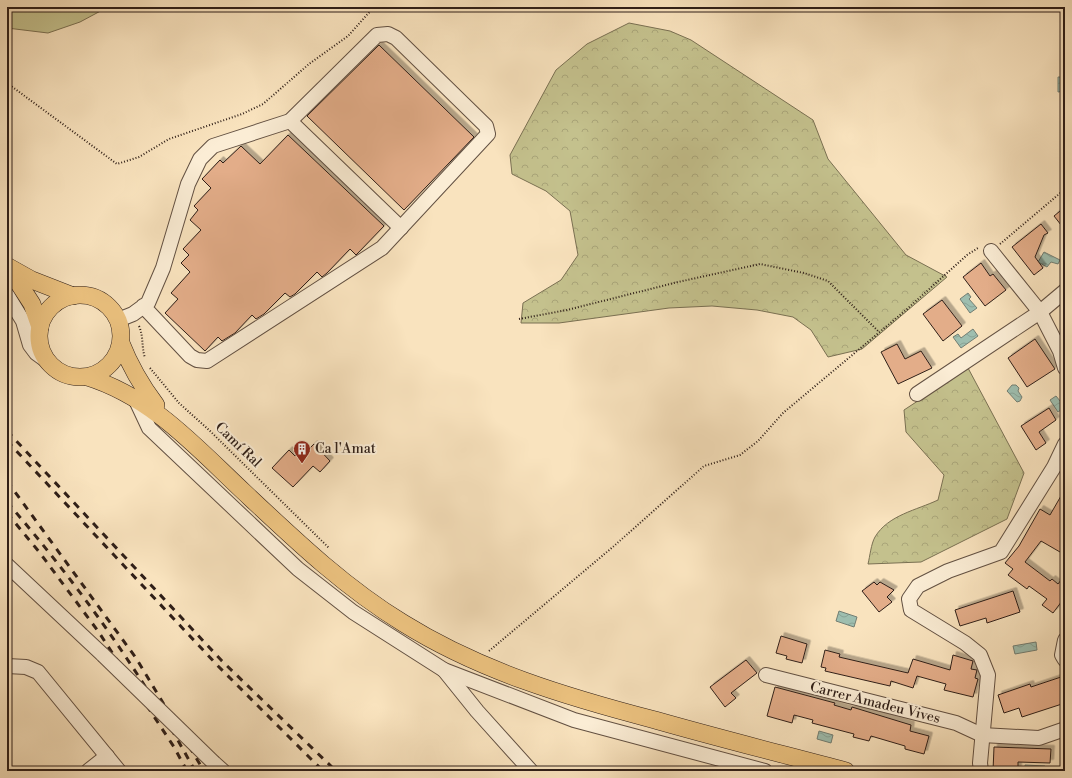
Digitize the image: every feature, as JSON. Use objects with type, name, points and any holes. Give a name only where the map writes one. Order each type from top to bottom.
[{"type":"main road","points":[[7,266],[32,280],[73,296]]},
{"type":"main road","points":[[7,266],[32,304],[40,327],[41,347],[48,361],[64,374],[87,377],[108,383],[134,396],[166,418]]},
{"type":"main road","points":[[40,327],[44,316],[52,307],[61,300],[73,296],[82,295],[97,298],[108,306],[132,313],[117,354],[109,366],[95,375],[87,377]]},
{"type":"main road","points":[[121,343],[130,367],[142,387],[166,418],[285,531],[336,575],[403,623],[447,648],[482,664],[515,678],[583,701],[846,771]]},
{"type":"street","points":[[388,34],[396,38],[486,126],[488,134],[382,248],[207,361],[198,360],[190,356],[132,313],[148,303],[163,268],[188,184],[200,159],[213,146],[290,121],[377,35],[388,34]]},
{"type":"street","points":[[290,121],[401,228]]},
{"type":"street","points":[[991,251],[1040,312],[1060,351],[1065,368]]},
{"type":"street","points":[[917,394],[1040,312],[1065,291]]},
{"type":"street","points":[[7,295],[23,321],[30,345],[36,353],[48,361]]},
{"type":"street","points":[[134,396],[149,428],[298,569],[353,612],[444,670],[574,720],[765,771]]},
{"type":"street","points":[[981,771],[980,763],[982,735],[988,675],[980,655],[965,643],[911,610],[909,599],[918,586],[948,571],[1001,552],[1054,467],[1065,444]]},
{"type":"street","points":[[7,565],[103,655],[218,767]]},
{"type":"street","points":[[1065,640],[1062,655],[1065,660]]},
{"type":"street","points":[[7,666],[26,667],[38,672],[119,771]]},
{"type":"street","points":[[444,670],[477,711],[531,771]]},
{"type":"street","name":"Carrer Amadeu Vives","points":[[766,675],[956,723],[982,735]]},
{"type":"street","points":[[982,735],[1039,738],[1065,729]]},
{"type":"street","points":[[88,771],[107,756]]},
{"type":"path","points":[[7,83],[117,164],[139,157],[169,139],[242,114],[263,104],[309,64],[348,36],[374,7]]},
{"type":"path","points":[[482,664],[491,648],[614,546],[704,466],[740,455],[758,441],[783,413],[967,255],[982,246],[991,251],[1065,189]]},
{"type":"path","points":[[518,319],[567,310],[678,282],[760,264],[804,273],[828,281],[879,332]]},
{"type":"path","name":"Camí Ral","points":[[132,313],[144,337],[142,348],[146,362],[158,379],[179,403],[214,435],[333,553]]},
{"type":"green space","points":[[7,7],[108,7],[80,22],[48,33],[7,28]]},
{"type":"green space","points":[[629,23],[670,31],[691,40],[813,120],[828,159],[906,255],[947,277],[862,349],[828,357],[811,330],[793,317],[757,310],[712,306],[669,308],[559,323],[521,323],[523,303],[561,280],[578,255],[570,211],[546,191],[512,174],[510,155],[556,70],[587,44]]},
{"type":"green space","points":[[968,368],[1024,473],[1007,519],[921,562],[868,564],[875,537],[887,523],[895,518],[938,500],[944,475],[906,432],[904,410]]},
{"type":"water","points":[[1058,77],[1065,77],[1065,91],[1058,92]]},
{"type":"water","points":[[1044,252],[1060,260],[1058,264],[1051,262],[1047,267],[1038,262]]},
{"type":"water","points":[[968,293],[971,297],[969,299],[977,308],[970,313],[960,299]]},
{"type":"water","points":[[973,329],[978,336],[961,348],[953,337],[958,334],[961,338]]},
{"type":"water","points":[[1012,385],[1016,385],[1019,388],[1018,391],[1022,397],[1020,401],[1017,402],[1007,391]]},
{"type":"water","points":[[1056,396],[1065,407],[1058,412],[1050,400]]},
{"type":"water","points":[[839,611],[857,617],[854,627],[836,621]]},
{"type":"water","points":[[1036,642],[1037,650],[1015,654],[1013,646]]},
{"type":"water","points":[[819,731],[833,735],[831,743],[817,739]]},
{"type":"water","points":[[1025,765],[1045,766],[1045,771],[1025,771]]},
{"type":"building","points":[[379,45],[474,137],[404,210],[307,116]]},
{"type":"building","points":[[288,135],[384,226],[356,255],[350,249],[322,277],[317,272],[295,294],[290,297],[285,293],[264,314],[256,319],[252,315],[235,333],[222,341],[218,337],[205,351],[165,313],[178,299],[171,293],[190,272],[181,263],[189,255],[183,249],[201,230],[190,220],[198,210],[194,206],[211,188],[202,179],[220,160],[223,163],[241,146],[260,164]]},
{"type":"building","points":[[1065,207],[1065,230],[1054,216]]},
{"type":"building","points":[[1041,224],[1048,233],[1044,235],[1035,257],[1043,268],[1034,275],[1012,247]]},
{"type":"building","points":[[981,263],[990,276],[993,274],[1006,290],[985,306],[963,277]]},
{"type":"building","points":[[942,300],[962,326],[943,341],[923,314]]},
{"type":"building","points":[[1035,339],[1055,369],[1027,387],[1008,358]]},
{"type":"building","points":[[897,344],[905,359],[921,351],[932,368],[898,384],[881,352]]},
{"type":"building","points":[[1049,408],[1056,420],[1039,432],[1046,443],[1036,450],[1021,426]]},
{"type":"building","name":"Ca l'Amat","points":[[314,444],[330,461],[320,472],[313,466],[293,487],[272,468],[289,450],[295,456],[300,450],[304,454]]},
{"type":"building","points":[[1065,489],[1065,544],[1060,552],[1041,541],[1025,562],[1050,581],[1052,579],[1058,584],[1065,575],[1065,597],[1053,613],[1042,605],[1047,599],[1029,586],[1027,589],[1008,575],[1013,569],[1005,563],[1019,546],[1040,509],[1050,515]]},
{"type":"building","points":[[874,582],[877,585],[880,582],[894,590],[887,597],[892,602],[879,612],[862,591]]},
{"type":"building","points":[[1013,591],[1020,612],[987,623],[986,618],[960,626],[955,610]]},
{"type":"building","points":[[781,636],[807,644],[802,663],[786,659],[787,656],[776,653]]},
{"type":"building","points":[[825,650],[840,654],[839,657],[908,673],[913,659],[950,670],[953,655],[973,661],[971,669],[977,670],[975,678],[978,679],[973,697],[944,690],[946,684],[917,676],[913,688],[891,681],[890,686],[825,671],[826,668],[821,667]]},
{"type":"building","points":[[746,660],[757,673],[731,693],[736,698],[725,707],[710,687]]},
{"type":"building","points":[[1061,677],[1065,689],[1065,703],[1022,717],[1019,708],[1004,713],[998,695],[1030,684],[1031,687]]},
{"type":"building","points":[[775,687],[835,703],[834,705],[851,710],[852,707],[911,725],[910,731],[929,736],[924,754],[905,749],[905,746],[871,736],[869,741],[853,737],[854,734],[812,723],[813,720],[794,715],[792,723],[767,716]]},
{"type":"building","points":[[994,747],[1051,749],[1050,763],[1018,762],[1018,771],[993,771]]},
{"type":"railway","points":[[7,431],[222,661],[336,771]]},
{"type":"railway","points":[[7,441],[218,666],[323,771]]},
{"type":"railway","points":[[7,481],[136,658],[204,771]]},
{"type":"railway","points":[[7,502],[59,565],[108,631],[154,700],[195,771]]},
{"type":"railway","points":[[7,513],[40,553],[98,631],[174,747],[187,771]]},
{"type":"place","name":"Ca l'Amat","points":[[302,464]]}]
